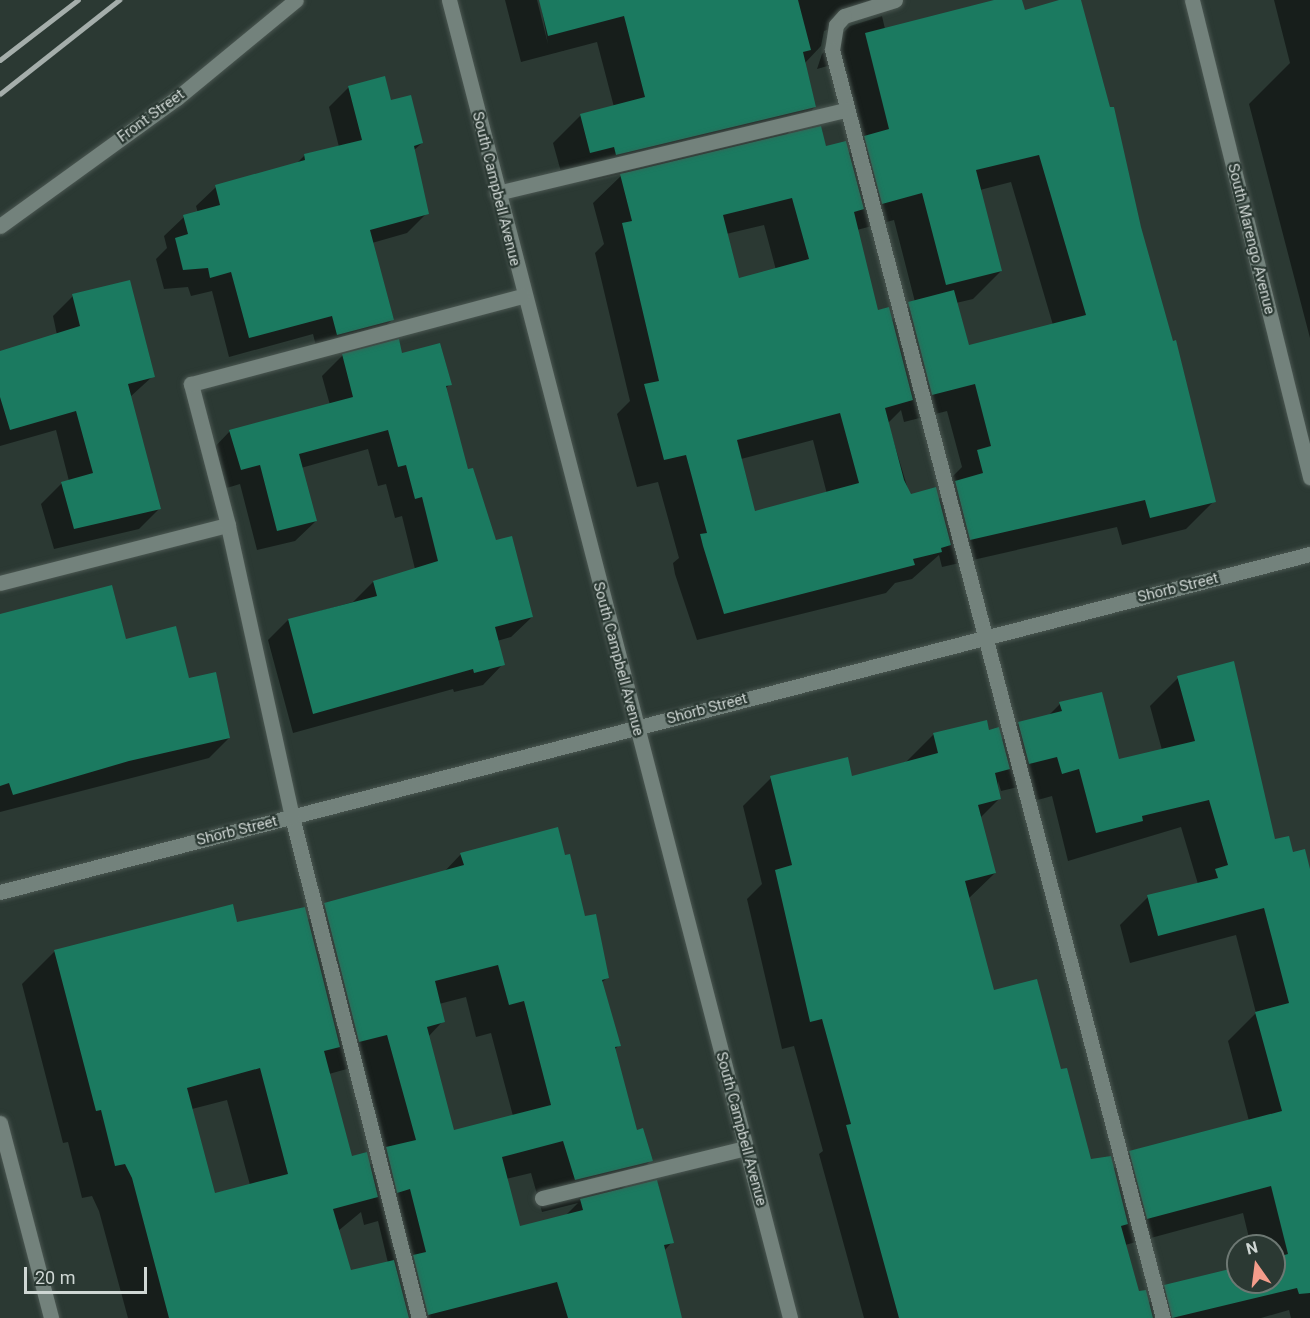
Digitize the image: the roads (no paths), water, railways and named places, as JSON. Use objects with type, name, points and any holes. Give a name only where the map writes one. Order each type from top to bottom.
[{"type":"street","name":"Front Street","points":[[0,226],[177,98],[296,0]]},
{"type":"street","name":"South Campbell Avenue","points":[[449,0],[522,296],[747,1148],[789,1318]]},
{"type":"street","points":[[895,0],[856,10],[836,25],[832,50],[1164,1318]]},
{"type":"street","name":"South Marengo Avenue","points":[[1192,0],[1310,478]]},
{"type":"street","points":[[497,193],[846,110]]},
{"type":"street","points":[[419,1318],[292,817],[228,525],[191,384],[522,296]]},
{"type":"street","points":[[0,583],[228,525]]},
{"type":"street","name":"Shorb Street","points":[[0,891],[1310,554]]},
{"type":"street","points":[[0,1123],[51,1318]]},
{"type":"street","points":[[542,1198],[747,1148]]},
{"type":"railway","points":[[0,60],[78,0]]},
{"type":"railway","points":[[0,94],[119,0]]}]
